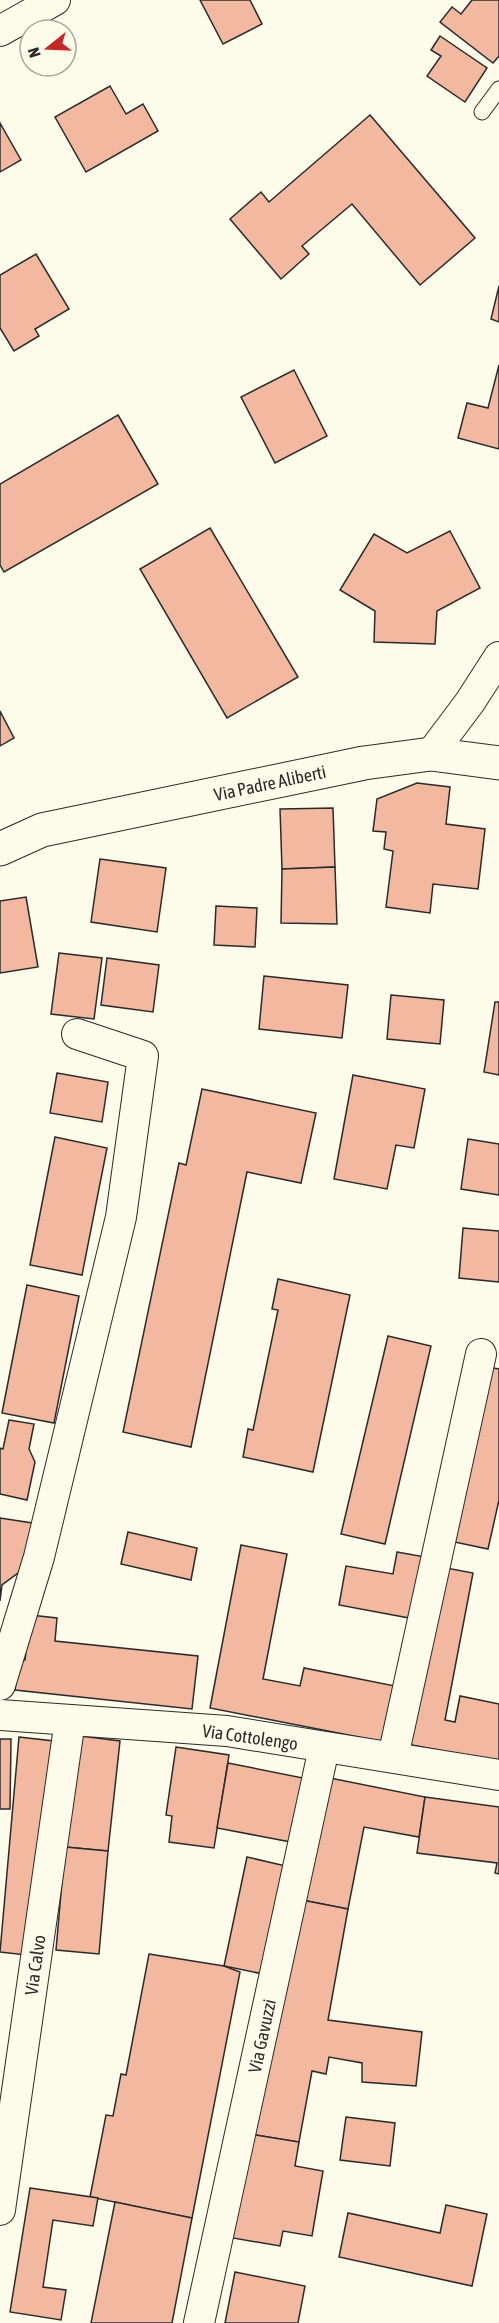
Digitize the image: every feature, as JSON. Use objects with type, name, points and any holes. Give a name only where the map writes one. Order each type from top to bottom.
[{"type":"street","points":[[0,31],[55,0]]},
{"type":"street","points":[[431,754],[470,702],[499,657]]},
{"type":"street","name":"Via Padre Aliberti","points":[[0,849],[42,830],[364,763],[431,754],[499,763]]},
{"type":"street","name":"Via Padre Aliberti","points":[[0,827],[42,830]]},
{"type":"street","points":[[0,1685],[39,1557],[121,1217],[143,1056],[77,1034]]},
{"type":"street","points":[[393,1757],[481,1354]]},
{"type":"street","name":"Via Cottolengo","points":[[0,1714],[227,1731],[499,1775]]},
{"type":"street","name":"Via Calvo","points":[[0,2210],[69,1720]]},
{"type":"street","name":"Via Gavuzzi","points":[[199,2323],[324,1748]]},
{"type":"lane","points":[[482,112],[499,89]]},
{"type":"building","points":[[200,0],[250,0],[262,24],[223,44]]},
{"type":"building","points":[[472,0],[499,0],[499,56],[493,63],[440,22],[452,7],[461,14]]},
{"type":"building","points":[[440,36],[487,68],[465,102],[427,76],[441,56],[431,50]]},
{"type":"building","points":[[110,86],[126,114],[143,104],[158,131],[86,172],[55,117]]},
{"type":"building","points":[[370,115],[475,238],[420,285],[352,204],[302,246],[309,254],[281,279],[230,219],[261,192],[269,202]]},
{"type":"building","points":[[0,123],[21,160],[0,172]]},
{"type":"building","points":[[36,254],[69,309],[35,329],[39,336],[14,351],[0,328],[0,275]]},
{"type":"building","points":[[499,286],[499,322],[491,319]]},
{"type":"building","points":[[499,365],[499,449],[458,438],[467,403],[488,408]]},
{"type":"building","points":[[294,370],[327,436],[275,463],[241,397]]},
{"type":"building","points":[[118,415],[158,484],[4,572],[0,565],[0,484]]},
{"type":"building","points":[[210,528],[298,677],[227,718],[140,569]]},
{"type":"building","points":[[450,531],[480,588],[437,611],[435,644],[374,642],[375,611],[340,590],[374,534],[407,553]]},
{"type":"building","points":[[0,711],[14,738],[0,746]]},
{"type":"building","points":[[417,783],[450,787],[446,824],[485,829],[478,889],[433,884],[430,913],[386,907],[393,851],[384,849],[386,832],[373,831],[377,799]]},
{"type":"building","points":[[333,808],[335,867],[282,869],[280,809]]},
{"type":"building","points":[[100,859],[166,868],[157,932],[91,922]]},
{"type":"building","points":[[335,867],[337,924],[281,923],[282,869]]},
{"type":"building","points":[[26,897],[38,967],[0,973],[0,901]]},
{"type":"building","points":[[216,906],[257,908],[255,947],[214,945]]},
{"type":"building","points":[[59,953],[102,958],[94,1019],[51,1014]]},
{"type":"building","points":[[107,958],[159,965],[153,1012],[101,1005]]},
{"type":"building","points":[[264,976],[348,985],[342,1038],[259,1029]]},
{"type":"building","points":[[391,995],[444,1000],[440,1044],[387,1039]]},
{"type":"building","points":[[495,1002],[499,1002],[499,1075],[484,1072]]},
{"type":"building","points":[[57,1073],[108,1082],[102,1122],[50,1113]]},
{"type":"building","points":[[353,1075],[425,1089],[414,1148],[396,1145],[387,1189],[334,1179]]},
{"type":"building","points":[[202,1089],[316,1113],[301,1183],[247,1172],[191,1447],[123,1432],[179,1163],[186,1165]]},
{"type":"building","points":[[55,1137],[107,1148],[82,1275],[30,1265]]},
{"type":"building","points":[[468,1139],[499,1144],[499,1195],[461,1189]]},
{"type":"building","points":[[463,1228],[499,1231],[499,1282],[459,1278]]},
{"type":"building","points":[[278,1279],[350,1295],[313,1472],[243,1457],[248,1429],[253,1430],[278,1310],[272,1309]]},
{"type":"building","points":[[27,1285],[79,1296],[54,1423],[2,1413]]},
{"type":"building","points":[[388,1336],[431,1346],[385,1544],[341,1534]]},
{"type":"building","points":[[483,1366],[499,1369],[499,1500],[488,1549],[445,1540]]},
{"type":"building","points":[[9,1420],[34,1424],[29,1449],[35,1462],[27,1500],[0,1494],[0,1448],[3,1449]]},
{"type":"building","points":[[0,1518],[32,1523],[26,1567],[2,1585],[0,1601]]},
{"type":"building","points":[[128,1532],[197,1548],[191,1580],[121,1564]]},
{"type":"building","points":[[241,1545],[287,1554],[263,1679],[300,1686],[304,1668],[395,1686],[384,1742],[210,1708]]},
{"type":"building","points":[[397,1552],[431,1558],[420,1620],[339,1605],[346,1566],[393,1574]]},
{"type":"building","points":[[441,1567],[473,1573],[445,1720],[455,1722],[460,1696],[499,1704],[499,1762],[407,1744]]},
{"type":"building","points":[[30,1615],[57,1618],[55,1641],[198,1656],[192,1709],[15,1690],[19,1660],[25,1660]]},
{"type":"building","points":[[73,1735],[120,1741],[108,1851],[65,1847]]},
{"type":"building","points":[[19,1737],[54,1741],[35,1956],[0,1952]]},
{"type":"building","points":[[0,1739],[11,1739],[10,1809],[0,1809]]},
{"type":"building","points":[[176,1747],[229,1755],[214,1848],[169,1842],[172,1816],[166,1815]]},
{"type":"building","points":[[228,1763],[303,1778],[291,1842],[217,1828]]},
{"type":"building","points":[[325,1777],[425,1797],[419,1837],[364,1827],[348,1909],[302,1900]]},
{"type":"building","points":[[425,1797],[499,1807],[499,1874],[495,1873],[497,1863],[417,1853]]},
{"type":"building","points":[[65,1847],[108,1851],[99,1954],[56,1950]]},
{"type":"building","points":[[247,1857],[290,1867],[268,1975],[224,1966]]},
{"type":"building","points":[[302,1900],[348,1909],[328,2020],[422,2032],[416,2086],[362,2082],[362,2063],[329,2057],[326,2074],[312,2071],[299,2142],[250,2134]]},
{"type":"building","points":[[149,1954],[224,1966],[240,1972],[192,2218],[90,2197],[106,2115],[113,2116],[121,2074],[126,2075]]},
{"type":"building","points":[[346,2117],[395,2123],[390,2166],[340,2160]]},
{"type":"building","points":[[250,2134],[299,2142],[295,2166],[323,2171],[312,2236],[283,2231],[280,2246],[233,2238]]},
{"type":"building","points":[[30,2188],[98,2198],[93,2226],[53,2220],[43,2287],[66,2290],[61,2320],[10,2312]]},
{"type":"building","points":[[115,2202],[192,2218],[172,2323],[91,2323]]},
{"type":"building","points":[[446,2205],[487,2214],[472,2286],[339,2257],[348,2213],[440,2233]]},
{"type":"building","points":[[235,2272],[305,2286],[298,2323],[225,2323]]}]
